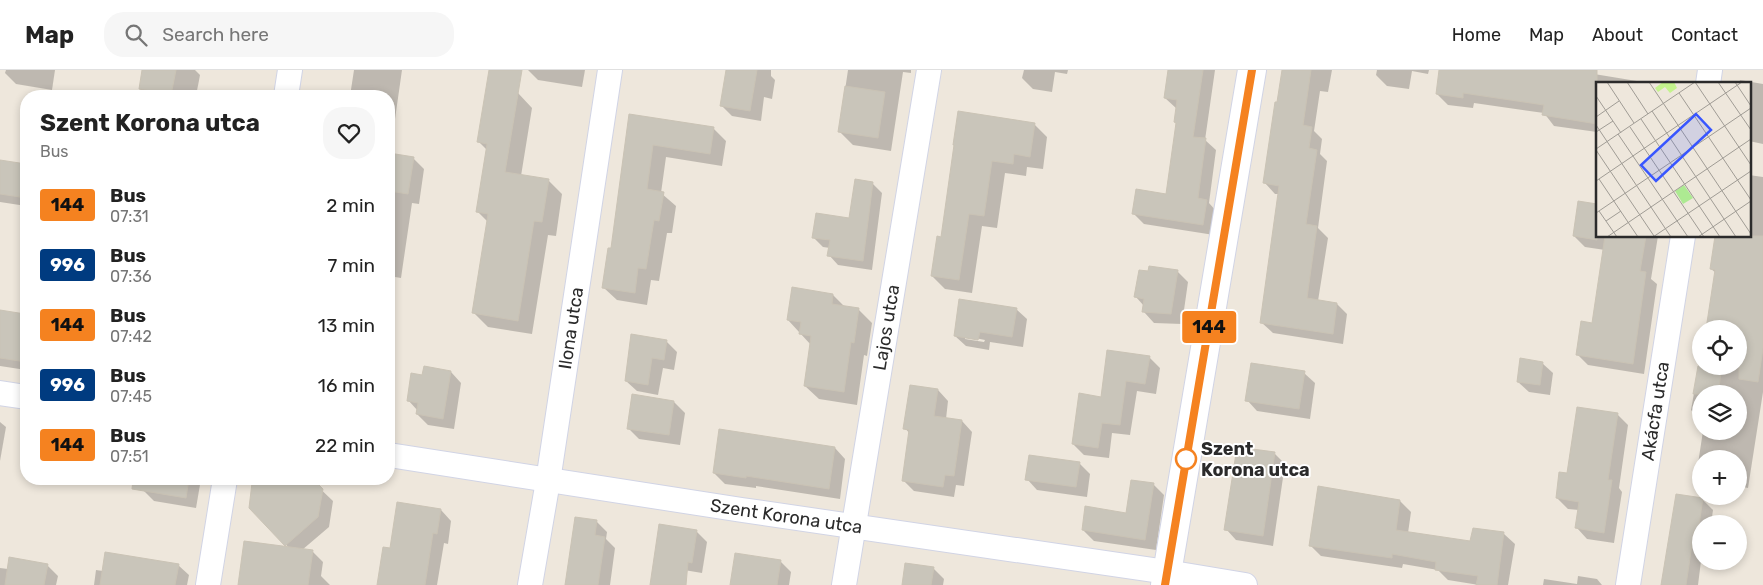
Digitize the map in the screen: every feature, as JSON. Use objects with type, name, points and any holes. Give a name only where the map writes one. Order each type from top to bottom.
[{"type":"street","points":[[287,90],[290,70]]},
{"type":"street","name":"Ilona utca","points":[[530,585],[548,481],[610,70]]},
{"type":"street","name":"Lajos utca","points":[[844,585],[929,70]]},
{"type":"street","points":[[1166,578],[1252,70]]},
{"type":"street","name":"Akácfa utca","points":[[1628,585],[1683,238]]},
{"type":"street","points":[[0,393],[20,396]]},
{"type":"street","name":"Szent Korona utca","points":[[395,456],[548,481],[853,526],[1166,578],[1244,585]]},
{"type":"street","points":[[208,585],[225,485]]},
{"type":"building","points":[[142,70],[176,70],[172,90],[139,89]]},
{"type":"building","points":[[489,70],[522,70],[505,172],[549,179],[542,222],[534,221],[518,321],[472,313],[488,214],[476,212],[487,144],[477,142]]},
{"type":"building","points":[[726,70],[757,70],[750,111],[720,106]]},
{"type":"building","points":[[1168,70],[1203,70],[1193,137],[1206,138],[1198,198],[1207,200],[1203,225],[1132,214],[1136,189],[1166,194],[1176,123],[1174,122],[1177,100],[1164,98]]},
{"type":"building","points":[[1282,70],[1311,70],[1303,125],[1312,127],[1309,148],[1317,150],[1306,224],[1317,226],[1307,298],[1337,303],[1333,334],[1260,323],[1279,186],[1263,183],[1275,102],[1277,102]]},
{"type":"building","points":[[1439,70],[1597,70],[1596,124],[1542,115],[1544,105],[1463,93],[1463,98],[1436,94]]},
{"type":"building","points":[[845,86],[885,92],[878,138],[838,132]]},
{"type":"building","points":[[958,111],[1035,123],[1030,157],[1014,154],[1013,164],[992,161],[984,216],[969,214],[959,280],[931,276],[937,236],[941,237]]},
{"type":"building","points":[[629,114],[714,127],[710,154],[653,145],[647,189],[664,192],[659,221],[654,220],[646,269],[638,268],[635,293],[602,288],[608,248],[611,248]]},
{"type":"building","points":[[395,154],[414,157],[408,194],[395,192]]},
{"type":"building","points":[[0,160],[20,163],[20,197],[0,194]]},
{"type":"building","points":[[855,179],[873,182],[863,261],[827,256],[830,240],[812,238],[816,213],[849,218]]},
{"type":"building","points":[[1578,201],[1596,204],[1597,240],[1573,236]]},
{"type":"building","points":[[1763,236],[1763,348],[1758,382],[1739,379],[1739,375],[1747,375],[1747,320],[1707,320],[1715,270],[1710,269],[1715,238]]},
{"type":"building","points":[[1605,238],[1646,238],[1640,271],[1646,272],[1633,364],[1576,355],[1581,321],[1592,323]]},
{"type":"building","points":[[1149,266],[1178,270],[1171,314],[1142,312],[1144,299],[1134,297],[1139,270],[1148,271]]},
{"type":"building","points":[[792,287],[833,294],[832,304],[859,308],[854,343],[851,342],[844,392],[804,386],[811,336],[799,334],[801,322],[787,320]]},
{"type":"building","points":[[959,299],[1017,308],[1012,337],[980,332],[978,340],[954,336]]},
{"type":"building","points":[[0,310],[20,313],[20,361],[0,358]]},
{"type":"building","points":[[631,334],[667,340],[664,360],[652,358],[648,385],[625,381]]},
{"type":"building","points":[[1107,350],[1150,356],[1145,384],[1126,381],[1120,425],[1102,423],[1098,448],[1072,444],[1079,393],[1101,397]]},
{"type":"building","points":[[1520,358],[1543,362],[1540,385],[1517,382]]},
{"type":"building","points":[[1251,363],[1305,371],[1299,409],[1245,401]]},
{"type":"building","points":[[424,366],[451,371],[443,419],[416,414],[418,403],[407,401],[411,373],[422,375]]},
{"type":"building","points":[[1696,375],[1721,375],[1719,385],[1695,385]]},
{"type":"building","points":[[910,385],[938,389],[934,416],[962,420],[954,476],[945,475],[943,487],[902,481],[909,430],[903,429]]},
{"type":"building","points":[[632,394],[674,401],[669,435],[627,429]]},
{"type":"building","points":[[1577,407],[1618,413],[1608,480],[1612,480],[1604,533],[1575,528],[1579,502],[1556,498],[1559,472],[1567,473]]},
{"type":"building","points":[[719,429],[835,447],[829,489],[746,476],[746,478],[713,473]]},
{"type":"building","points":[[1237,447],[1275,452],[1263,536],[1224,530]]},
{"type":"building","points":[[1029,455],[1080,462],[1076,487],[1025,480]]},
{"type":"building","points":[[1131,480],[1154,483],[1145,540],[1082,530],[1085,506],[1126,513]]},
{"type":"building","points":[[132,485],[188,485],[186,498],[132,489]]},
{"type":"building","points":[[252,485],[319,485],[323,489],[318,517],[285,546],[249,508]]},
{"type":"building","points":[[1318,486],[1400,500],[1396,530],[1470,541],[1473,528],[1504,532],[1497,585],[1476,585],[1478,576],[1435,570],[1436,562],[1392,554],[1392,558],[1309,546]]},
{"type":"building","points":[[1676,494],[1692,496],[1692,505],[1702,505],[1700,515],[1692,515],[1692,544],[1686,585],[1661,585]]},
{"type":"building","points":[[397,502],[441,509],[437,534],[433,533],[425,585],[377,585],[383,547],[390,548]]},
{"type":"building","points":[[575,517],[597,520],[595,535],[605,537],[598,585],[565,585]]},
{"type":"building","points":[[659,524],[697,530],[692,563],[688,562],[686,585],[650,585]]},
{"type":"building","points":[[244,541],[313,550],[308,585],[238,585]]},
{"type":"building","points":[[105,552],[179,564],[175,585],[100,585]]},
{"type":"building","points":[[735,553],[781,560],[777,585],[730,585]]},
{"type":"building","points":[[9,557],[48,564],[44,585],[5,585]]},
{"type":"building","points":[[905,563],[934,567],[931,585],[902,585]]},
{"type":"bus line","name":"144","points":[[1165,585],[1252,70]]},
{"type":"place","name":"Szent Korona utca","points":[[1186,459]]}]
